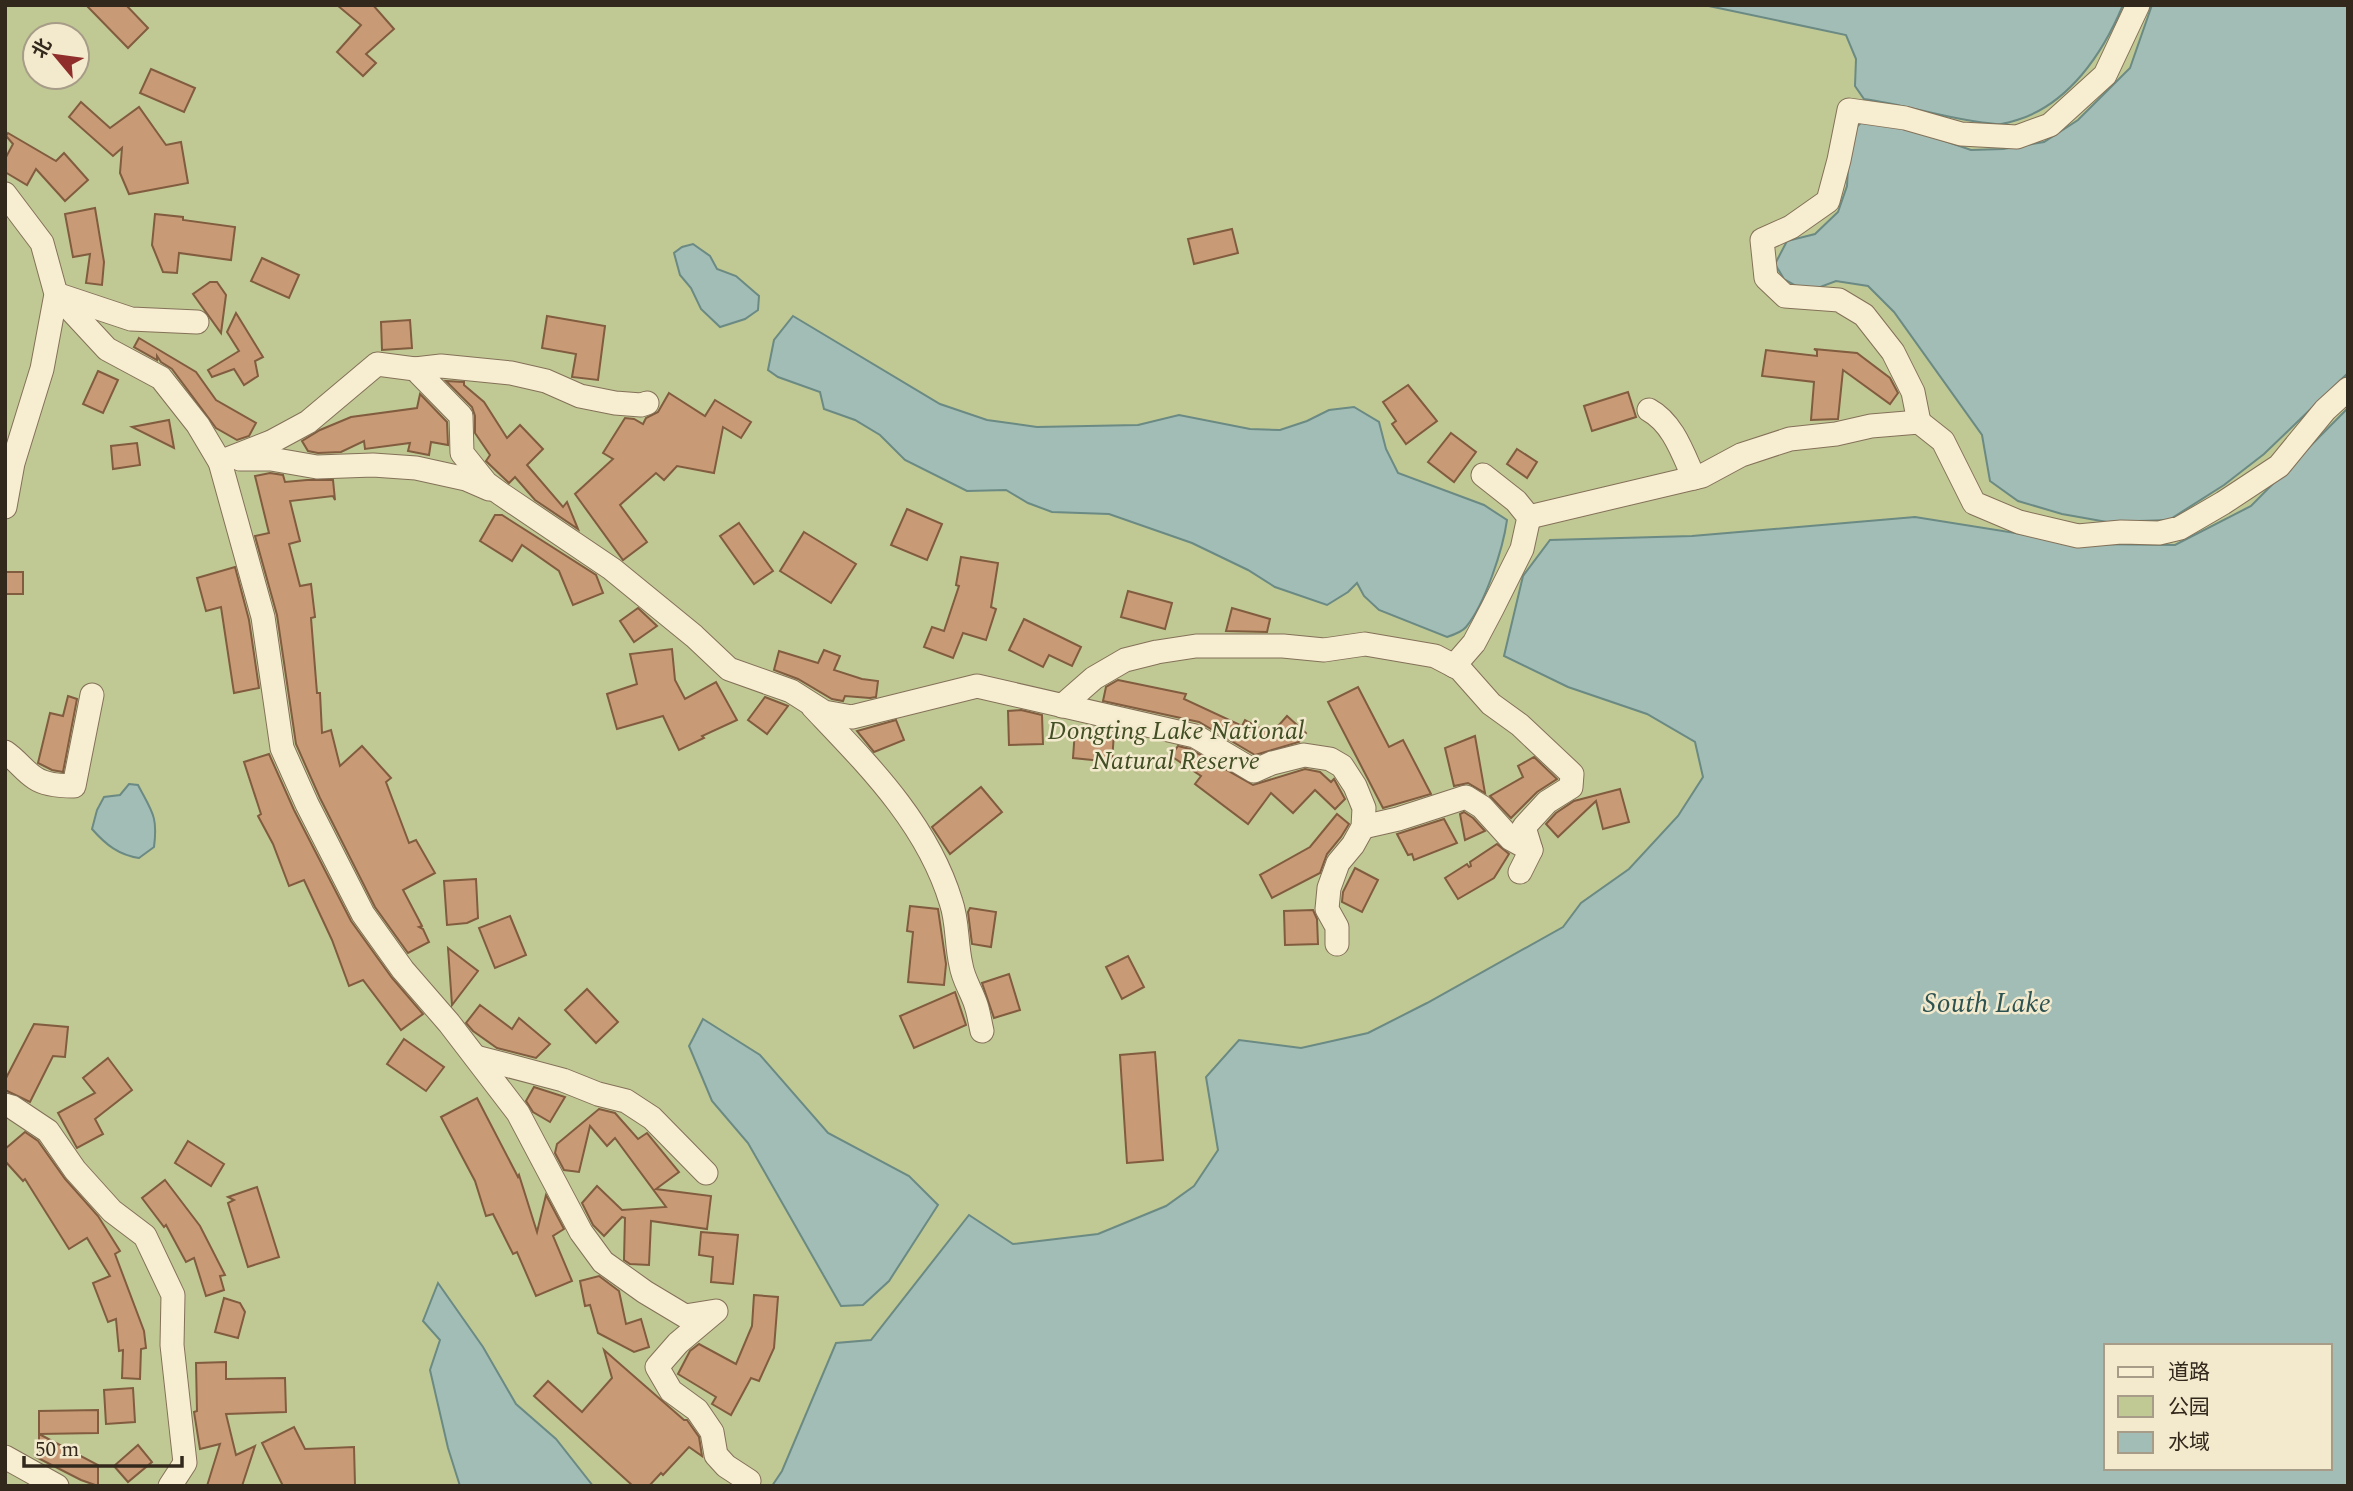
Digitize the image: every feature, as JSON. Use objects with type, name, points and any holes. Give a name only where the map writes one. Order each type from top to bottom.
[{"type":"street","points":[[2138,5],[2105,75],[2050,125],[2017,137],[1961,134],[1905,118],[1849,110],[1828,201],[1790,227],[1762,240],[1766,278],[1785,296],[1839,300],[1864,315],[1893,352],[1913,392],[1919,422],[1943,441],[1974,503],[2019,522],[2078,536],[2121,532],[2159,533],[2180,527],[2223,503],[2279,466],[2325,410],[2348,389]]},
{"type":"street","points":[[5,194],[42,243],[56,294],[42,369],[13,463],[5,507]]},
{"type":"street","points":[[56,294],[131,319],[197,322]]},
{"type":"street","points":[[56,294],[107,349],[161,378],[223,461],[263,617],[282,748],[363,914],[403,971],[449,1023],[519,1113],[581,1232],[603,1262],[685,1316],[716,1311],[678,1343],[657,1367],[671,1391],[696,1410],[712,1432],[716,1455],[748,1481]]},
{"type":"street","points":[[223,461],[271,442],[308,422],[377,364],[415,369],[440,366],[511,373],[546,381],[580,396],[628,404],[647,403]]},
{"type":"street","points":[[415,369],[461,416],[462,453],[486,483],[612,569],[694,636],[729,669],[791,691],[824,712],[852,717],[977,686],[1195,736],[1254,771],[1272,763],[1304,755],[1330,759],[1342,766],[1355,786],[1364,808],[1363,827],[1338,863],[1329,888],[1327,909],[1337,928],[1337,944]]},
{"type":"street","points":[[1649,410],[1658,415],[1678,442],[1694,478]]},
{"type":"street","points":[[1529,517],[1694,478],[1741,455],[1790,439],[1836,434],[1871,426],[1919,422]]},
{"type":"street","points":[[223,461],[271,459],[317,467],[373,465],[416,468],[466,479],[501,494]]},
{"type":"street","points":[[1483,475],[1516,501],[1529,517]]},
{"type":"street","points":[[1454,666],[1474,643],[1498,597],[1522,549],[1529,517]]},
{"type":"street","points":[[1062,706],[1094,678],[1125,660],[1196,646],[1283,646],[1324,650],[1365,644],[1435,656],[1460,669],[1491,704],[1520,725],[1572,774],[1571,787],[1547,802],[1524,827],[1531,850],[1520,872]]},
{"type":"street","points":[[5,752],[37,780],[74,786],[92,695]]},
{"type":"street","points":[[806,700],[876,773],[908,814],[929,849],[951,901],[961,966],[976,1005],[982,1031]]},
{"type":"street","points":[[1363,827],[1398,819],[1466,797],[1482,807],[1511,839],[1531,850]]},
{"type":"street","points":[[476,1057],[563,1080],[598,1094],[626,1101],[652,1118],[706,1173]]},
{"type":"street","points":[[5,1105],[48,1131],[75,1170],[112,1211],[145,1236],[169,1283],[173,1295],[172,1345],[186,1463],[170,1486]]},
{"type":"street","points":[[5,1457],[57,1486]]},
{"type":"green space","name":"Dongting Lake National Natural Reserve","points":[[5,5],[2348,5],[2348,1486],[5,1486]]},
{"type":"water","points":[[1704,5],[2123,5],[2094,58],[2068,89],[2036,112],[1999,124],[1963,120],[1864,99],[1855,86],[1856,59],[1846,35]]},
{"type":"water","points":[[2152,5],[2348,5],[2348,373],[2264,454],[2224,485],[2169,520],[2107,522],[2062,514],[2018,501],[1990,481],[1982,435],[1894,312],[1868,286],[1836,281],[1807,292],[1784,279],[1775,264],[1787,241],[1815,234],[1838,212],[1847,186],[1850,133],[1862,122],[1898,125],[1971,150],[2003,149],[2044,142],[2078,120],[2130,68]]},
{"type":"water","points":[[693,244],[710,256],[717,269],[736,276],[759,296],[758,310],[745,319],[720,327],[701,309],[691,288],[680,275],[674,253]]},
{"type":"water","points":[[793,316],[940,404],[987,420],[1037,427],[1138,425],[1179,415],[1250,429],[1280,430],[1329,410],[1354,407],[1379,422],[1386,449],[1398,473],[1484,505],[1507,520],[1492,576],[1480,605],[1466,627],[1447,637],[1379,610],[1364,596],[1357,583],[1327,605],[1275,587],[1248,570],[1192,543],[1109,514],[1052,512],[1028,503],[1006,490],[967,491],[905,460],[880,435],[855,420],[824,409],[820,392],[778,377],[768,370],[774,340]]},
{"type":"water","name":"South Lake","points":[[2348,408],[2348,1486],[772,1486],[782,1471],[836,1343],[871,1340],[969,1215],[1013,1244],[1098,1234],[1166,1206],[1194,1186],[1218,1150],[1206,1077],[1239,1040],[1301,1048],[1368,1033],[1427,1003],[1563,927],[1581,903],[1629,869],[1678,816],[1703,777],[1695,742],[1647,714],[1568,687],[1504,656],[1523,576],[1550,540],[1692,536],[1915,517],[2084,544],[2175,545],[2251,506]]},
{"type":"water","points":[[129,784],[138,785],[154,821],[154,847],[139,858],[113,848],[92,829],[104,797],[120,795]]},
{"type":"water","points":[[703,1019],[760,1055],[828,1133],[909,1176],[938,1205],[889,1281],[863,1305],[841,1306],[748,1143],[712,1101],[689,1046]]},
{"type":"water","points":[[438,1283],[483,1347],[516,1404],[556,1439],[593,1486],[460,1486],[448,1448],[430,1370],[440,1340],[423,1321]]},
{"type":"building","points":[[86,5],[126,5],[148,28],[128,48]]},
{"type":"building","points":[[337,5],[373,5],[394,29],[366,54],[376,63],[363,76],[337,52],[361,25]]},
{"type":"building","points":[[151,69],[195,88],[184,112],[140,93]]},
{"type":"building","points":[[81,102],[110,128],[139,107],[166,145],[181,142],[188,183],[129,194],[120,173],[122,148],[113,156],[69,117]]},
{"type":"building","points":[[8,133],[56,161],[64,153],[88,180],[65,201],[36,169],[27,185],[5,172],[5,159],[13,144],[6,136]]},
{"type":"building","points":[[95,208],[104,262],[102,285],[86,283],[90,254],[73,257],[65,214]]},
{"type":"building","points":[[155,214],[235,227],[231,260],[179,253],[177,273],[163,272],[152,245]]},
{"type":"building","points":[[1232,229],[1238,253],[1194,264],[1188,239]]},
{"type":"building","points":[[262,258],[299,275],[289,298],[251,281]]},
{"type":"building","points":[[210,282],[217,282],[226,295],[221,333],[193,294]]},
{"type":"building","points":[[236,313],[263,357],[255,361],[258,376],[244,385],[234,369],[212,377],[208,370],[239,351],[227,332]]},
{"type":"building","points":[[547,316],[605,326],[598,380],[572,377],[576,354],[542,348]]},
{"type":"building","points":[[410,320],[412,348],[382,350],[381,322]]},
{"type":"building","points":[[139,338],[196,372],[216,400],[256,423],[249,436],[237,440],[216,428],[172,369],[157,356],[157,360],[134,347]]},
{"type":"building","points":[[1814,349],[1857,353],[1890,378],[1898,393],[1890,404],[1843,370],[1838,419],[1811,420],[1814,382],[1762,376],[1766,350],[1817,356]]},
{"type":"building","points":[[98,371],[118,380],[103,413],[83,404]]},
{"type":"building","points":[[446,381],[464,382],[464,385],[484,402],[507,438],[520,425],[543,449],[527,465],[563,507],[567,502],[578,529],[535,500],[515,477],[509,483],[486,461],[490,455],[475,433],[472,407]]},
{"type":"building","points":[[1408,385],[1437,421],[1406,444],[1392,424],[1396,421],[1383,402]]},
{"type":"building","points":[[1628,392],[1636,417],[1592,431],[1584,406]]},
{"type":"building","points":[[669,393],[705,416],[715,400],[751,422],[741,438],[723,427],[714,473],[677,466],[664,480],[656,473],[620,505],[647,542],[623,560],[575,494],[613,459],[603,453],[625,418],[643,424],[646,418],[658,412]]},
{"type":"building","points":[[420,394],[447,422],[448,445],[431,442],[429,455],[408,451],[410,443],[365,449],[364,441],[341,452],[318,453],[308,451],[302,441],[351,417],[417,408]]},
{"type":"building","points":[[169,420],[174,448],[132,427]]},
{"type":"building","points":[[1451,433],[1476,452],[1454,482],[1428,462]]},
{"type":"building","points":[[137,443],[140,465],[113,469],[111,446]]},
{"type":"building","points":[[1517,449],[1537,462],[1527,478],[1507,464]]},
{"type":"building","points":[[270,473],[283,475],[285,482],[333,480],[335,500],[333,496],[290,501],[300,541],[289,544],[300,586],[311,584],[315,617],[311,618],[322,733],[331,730],[340,766],[362,746],[391,778],[386,782],[409,843],[416,840],[435,873],[403,890],[422,926],[419,927],[423,929],[429,942],[408,953],[375,907],[296,744],[277,615],[255,536],[269,533],[255,476]]},
{"type":"building","points":[[907,509],[942,524],[927,560],[891,545]]},
{"type":"building","points":[[495,515],[502,515],[596,575],[603,593],[573,605],[559,571],[522,545],[512,561],[480,541]]},
{"type":"building","points":[[739,523],[773,571],[754,584],[720,536]]},
{"type":"building","points":[[804,532],[856,564],[831,603],[780,571]]},
{"type":"building","points":[[961,557],[998,563],[991,607],[996,609],[986,640],[963,633],[953,658],[924,647],[932,627],[944,631],[959,586],[956,585]]},
{"type":"building","points":[[235,567],[249,620],[259,688],[234,693],[221,607],[206,611],[197,578]]},
{"type":"building","points":[[5,572],[23,572],[23,594],[5,594]]},
{"type":"building","points":[[1128,591],[1172,603],[1165,629],[1121,617]]},
{"type":"building","points":[[638,608],[657,626],[634,642],[620,621]]},
{"type":"building","points":[[1232,608],[1270,619],[1267,632],[1226,631]]},
{"type":"building","points":[[1024,619],[1081,647],[1072,666],[1049,655],[1043,667],[1009,650]]},
{"type":"building","points":[[672,649],[675,680],[685,699],[716,682],[737,720],[679,750],[663,716],[617,729],[607,694],[637,684],[630,654]]},
{"type":"building","points":[[824,650],[840,656],[834,670],[878,681],[876,697],[845,696],[843,701],[832,699],[798,679],[774,670],[779,651],[818,663]]},
{"type":"building","points":[[1118,680],[1186,694],[1184,699],[1242,726],[1245,720],[1271,734],[1287,716],[1306,733],[1299,742],[1255,755],[1199,722],[1103,701],[1106,687]]},
{"type":"building","points":[[1358,687],[1389,747],[1403,740],[1431,794],[1383,808],[1328,702]]},
{"type":"building","points":[[68,696],[77,699],[63,772],[38,763],[50,713],[63,716]]},
{"type":"building","points":[[765,697],[788,706],[767,734],[748,720]]},
{"type":"building","points":[[1021,710],[1042,715],[1043,744],[1009,745],[1008,711]]},
{"type":"building","points":[[896,720],[904,740],[874,752],[857,731]]},
{"type":"building","points":[[1075,730],[1114,733],[1112,762],[1073,758]]},
{"type":"building","points":[[1475,736],[1485,793],[1468,783],[1454,786],[1445,748]]},
{"type":"building","points":[[1178,746],[1190,749],[1253,785],[1305,769],[1320,772],[1331,782],[1334,779],[1345,799],[1335,809],[1315,790],[1293,813],[1271,793],[1248,824],[1195,784],[1201,776],[1171,756]]},
{"type":"building","points":[[269,754],[294,810],[351,921],[392,978],[423,1014],[401,1030],[363,980],[349,986],[332,940],[304,880],[289,886],[273,844],[258,816],[261,814],[244,762]]},
{"type":"building","points":[[1534,757],[1557,779],[1537,792],[1511,818],[1490,796],[1523,777],[1518,766]]},
{"type":"building","points":[[981,787],[1002,812],[950,854],[932,827]]},
{"type":"building","points":[[1620,789],[1629,822],[1603,829],[1596,801],[1558,837],[1546,824],[1556,813],[1574,801]]},
{"type":"building","points":[[1464,812],[1485,831],[1465,840],[1460,814]]},
{"type":"building","points":[[1337,814],[1349,824],[1327,854],[1320,873],[1272,898],[1260,875],[1310,847]]},
{"type":"building","points":[[1444,819],[1457,843],[1414,860],[1412,854],[1408,855],[1397,834]]},
{"type":"building","points":[[1497,844],[1509,854],[1494,878],[1458,899],[1445,878],[1467,864],[1471,866],[1470,862]]},
{"type":"building","points":[[1355,868],[1378,880],[1362,912],[1342,902],[1343,892]]},
{"type":"building","points":[[476,879],[478,918],[467,923],[447,925],[444,881]]},
{"type":"building","points":[[910,906],[938,909],[946,964],[944,985],[908,982],[913,932],[907,931]]},
{"type":"building","points":[[970,908],[996,912],[991,947],[972,944],[968,912]]},
{"type":"building","points":[[1313,910],[1317,919],[1318,944],[1285,945],[1284,911]]},
{"type":"building","points":[[510,916],[526,955],[495,968],[479,928]]},
{"type":"building","points":[[448,948],[478,971],[452,1005]]},
{"type":"building","points":[[1128,956],[1144,987],[1122,999],[1106,967]]},
{"type":"building","points":[[1009,974],[1020,1010],[994,1018],[982,983]]},
{"type":"building","points":[[587,989],[618,1022],[596,1043],[565,1010]]},
{"type":"building","points":[[955,992],[966,1025],[914,1048],[900,1016]]},
{"type":"building","points":[[480,1005],[512,1029],[519,1018],[550,1044],[536,1058],[497,1048],[466,1023]]},
{"type":"building","points":[[34,1024],[68,1027],[65,1057],[53,1056],[30,1102],[5,1090],[5,1080]]},
{"type":"building","points":[[404,1039],[444,1067],[426,1091],[387,1064]]},
{"type":"building","points":[[1155,1052],[1163,1160],[1127,1163],[1120,1055]]},
{"type":"building","points":[[108,1058],[132,1090],[95,1119],[103,1134],[77,1148],[58,1113],[95,1093],[83,1078]]},
{"type":"building","points":[[534,1087],[565,1097],[550,1122],[533,1112],[526,1101]]},
{"type":"building","points":[[477,1098],[518,1177],[519,1175],[537,1232],[546,1195],[564,1229],[553,1236],[572,1281],[536,1296],[517,1252],[513,1254],[493,1214],[486,1216],[475,1181],[441,1117]]},
{"type":"building","points":[[599,1109],[615,1113],[638,1139],[647,1133],[679,1172],[656,1189],[711,1196],[707,1229],[651,1221],[649,1265],[630,1264],[624,1260],[625,1218],[622,1217],[604,1236],[593,1225],[582,1203],[597,1186],[622,1210],[666,1207],[615,1138],[607,1146],[590,1126],[579,1172],[564,1170],[555,1153],[557,1144]]},
{"type":"building","points":[[25,1132],[38,1141],[65,1179],[98,1216],[120,1251],[115,1254],[144,1331],[146,1348],[141,1349],[140,1379],[122,1378],[123,1350],[119,1351],[116,1319],[108,1322],[93,1283],[110,1276],[87,1238],[69,1249],[25,1179],[23,1181],[5,1161],[5,1149]]},
{"type":"building","points":[[188,1141],[224,1164],[211,1186],[175,1163]]},
{"type":"building","points":[[165,1180],[200,1226],[225,1275],[220,1276],[224,1290],[206,1296],[194,1258],[186,1262],[166,1225],[164,1227],[142,1198]]},
{"type":"building","points":[[257,1187],[279,1257],[248,1267],[228,1203],[234,1200],[228,1197]]},
{"type":"building","points":[[701,1232],[738,1235],[733,1284],[711,1282],[713,1257],[699,1255]]},
{"type":"building","points":[[599,1276],[619,1291],[626,1324],[641,1319],[649,1347],[634,1352],[598,1333],[590,1305],[585,1306],[580,1281]]},
{"type":"building","points":[[754,1295],[778,1297],[774,1348],[759,1381],[751,1378],[731,1415],[712,1404],[716,1397],[678,1374],[690,1351],[699,1344],[736,1364],[752,1326]]},
{"type":"building","points":[[224,1298],[240,1303],[245,1312],[238,1338],[215,1332]]},
{"type":"building","points":[[604,1350],[687,1420],[699,1437],[702,1456],[689,1447],[649,1486],[633,1486],[534,1396],[548,1381],[582,1412],[612,1378]]},
{"type":"building","points":[[226,1362],[226,1379],[285,1378],[286,1412],[226,1414],[236,1455],[255,1446],[242,1486],[207,1486],[220,1444],[200,1449],[194,1412],[197,1411],[196,1363]]},
{"type":"building","points":[[133,1388],[135,1422],[106,1424],[104,1390]]},
{"type":"building","points":[[98,1410],[98,1433],[39,1434],[39,1411]]},
{"type":"building","points":[[294,1427],[305,1449],[354,1447],[355,1485],[283,1486],[262,1443]]},
{"type":"building","points":[[39,1434],[98,1465],[98,1486],[36,1457],[39,1451]]},
{"type":"building","points":[[138,1445],[152,1462],[128,1482],[114,1466]]}]
